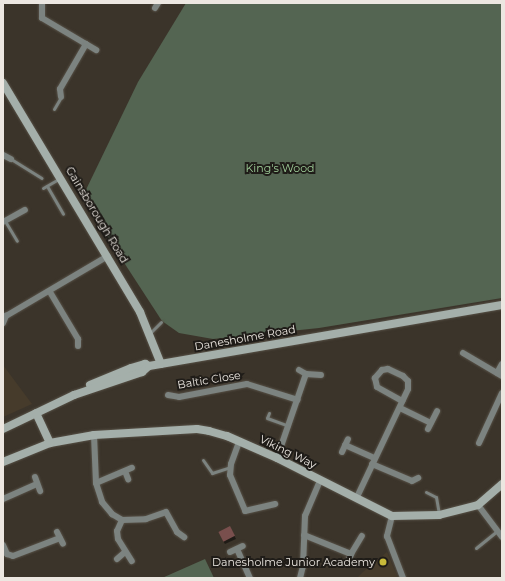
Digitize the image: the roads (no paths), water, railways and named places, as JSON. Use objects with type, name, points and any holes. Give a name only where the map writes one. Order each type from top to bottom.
[{"type":"street","points":[[42,3],[42,18],[96,50]]},
{"type":"street","points":[[61,97],[60,89],[86,44]]},
{"type":"street","name":"Gainsborough Road","points":[[3,83],[108,256],[149,334],[161,364]]},
{"type":"street","points":[[3,155],[11,159]]},
{"type":"street","points":[[4,222],[25,210]]},
{"type":"street","points":[[3,322],[6,316],[50,292],[108,256]]},
{"type":"street","points":[[50,292],[78,339],[78,346]]},
{"type":"street","name":"Danesholme Road","points":[[3,429],[74,395],[142,372],[149,366],[502,305]]},
{"type":"street","points":[[463,353],[500,374],[502,364]]},
{"type":"street","points":[[299,370],[306,374],[321,375]]},
{"type":"street","points":[[357,497],[408,389],[408,381],[394,372],[382,370],[375,378],[377,386],[402,400]]},
{"type":"street","points":[[278,458],[306,374]]},
{"type":"street","name":"Baltic Close","points":[[168,395],[179,397],[247,384],[298,400]]},
{"type":"street","points":[[479,443],[502,393]]},
{"type":"street","points":[[400,408],[430,426],[437,411]]},
{"type":"street","points":[[36,413],[50,443]]},
{"type":"street","name":"Viking Way","points":[[3,462],[50,443],[94,435],[197,429],[239,442],[278,458],[392,516],[439,516],[478,505],[502,484]]},
{"type":"street","points":[[94,435],[96,483],[102,502],[112,514],[122,520],[146,519],[166,512],[177,532],[184,537]]},
{"type":"street","points":[[239,442],[231,466],[230,475],[245,511],[275,504]]},
{"type":"street","points":[[342,452],[347,442],[373,461],[412,480],[418,478]]},
{"type":"street","points":[[96,483],[132,468]]},
{"type":"street","points":[[125,471],[128,479]]},
{"type":"street","points":[[300,578],[303,566],[305,516],[320,480]]},
{"type":"street","points":[[3,499],[36,481],[40,491]]},
{"type":"street","points":[[478,505],[502,537]]},
{"type":"street","points":[[392,516],[387,536],[403,578]]},
{"type":"street","points":[[122,520],[117,531],[118,539],[132,561]]},
{"type":"street","points":[[57,532],[63,544]]},
{"type":"street","points":[[172,537],[177,532]]},
{"type":"street","points":[[304,535],[352,554]]},
{"type":"street","points":[[348,562],[362,536]]},
{"type":"street","points":[[3,545],[7,554],[13,556],[60,538]]},
{"type":"street","points":[[230,552],[240,548],[250,578]]},
{"type":"street","points":[[117,558],[125,552]]},
{"type":"lane","points":[[54,109],[61,97]]},
{"type":"lane","points":[[11,159],[40,178]]},
{"type":"lane","points":[[43,188],[61,177]]},
{"type":"lane","points":[[47,186],[63,214]]},
{"type":"lane","points":[[4,222],[17,241]]},
{"type":"lane","points":[[149,334],[161,322]]},
{"type":"lane","points":[[269,414],[267,418],[289,426]]},
{"type":"lane","points":[[203,460],[212,473],[231,466]]},
{"type":"lane","points":[[426,492],[436,497],[439,516]]},
{"type":"lane","points":[[476,548],[496,531]]},
{"type":"place","name":"Danesholme Junior Academy","points":[[383,562]]},
{"type":"park label","name":"King's Wood","points":[[280,168]]}]
